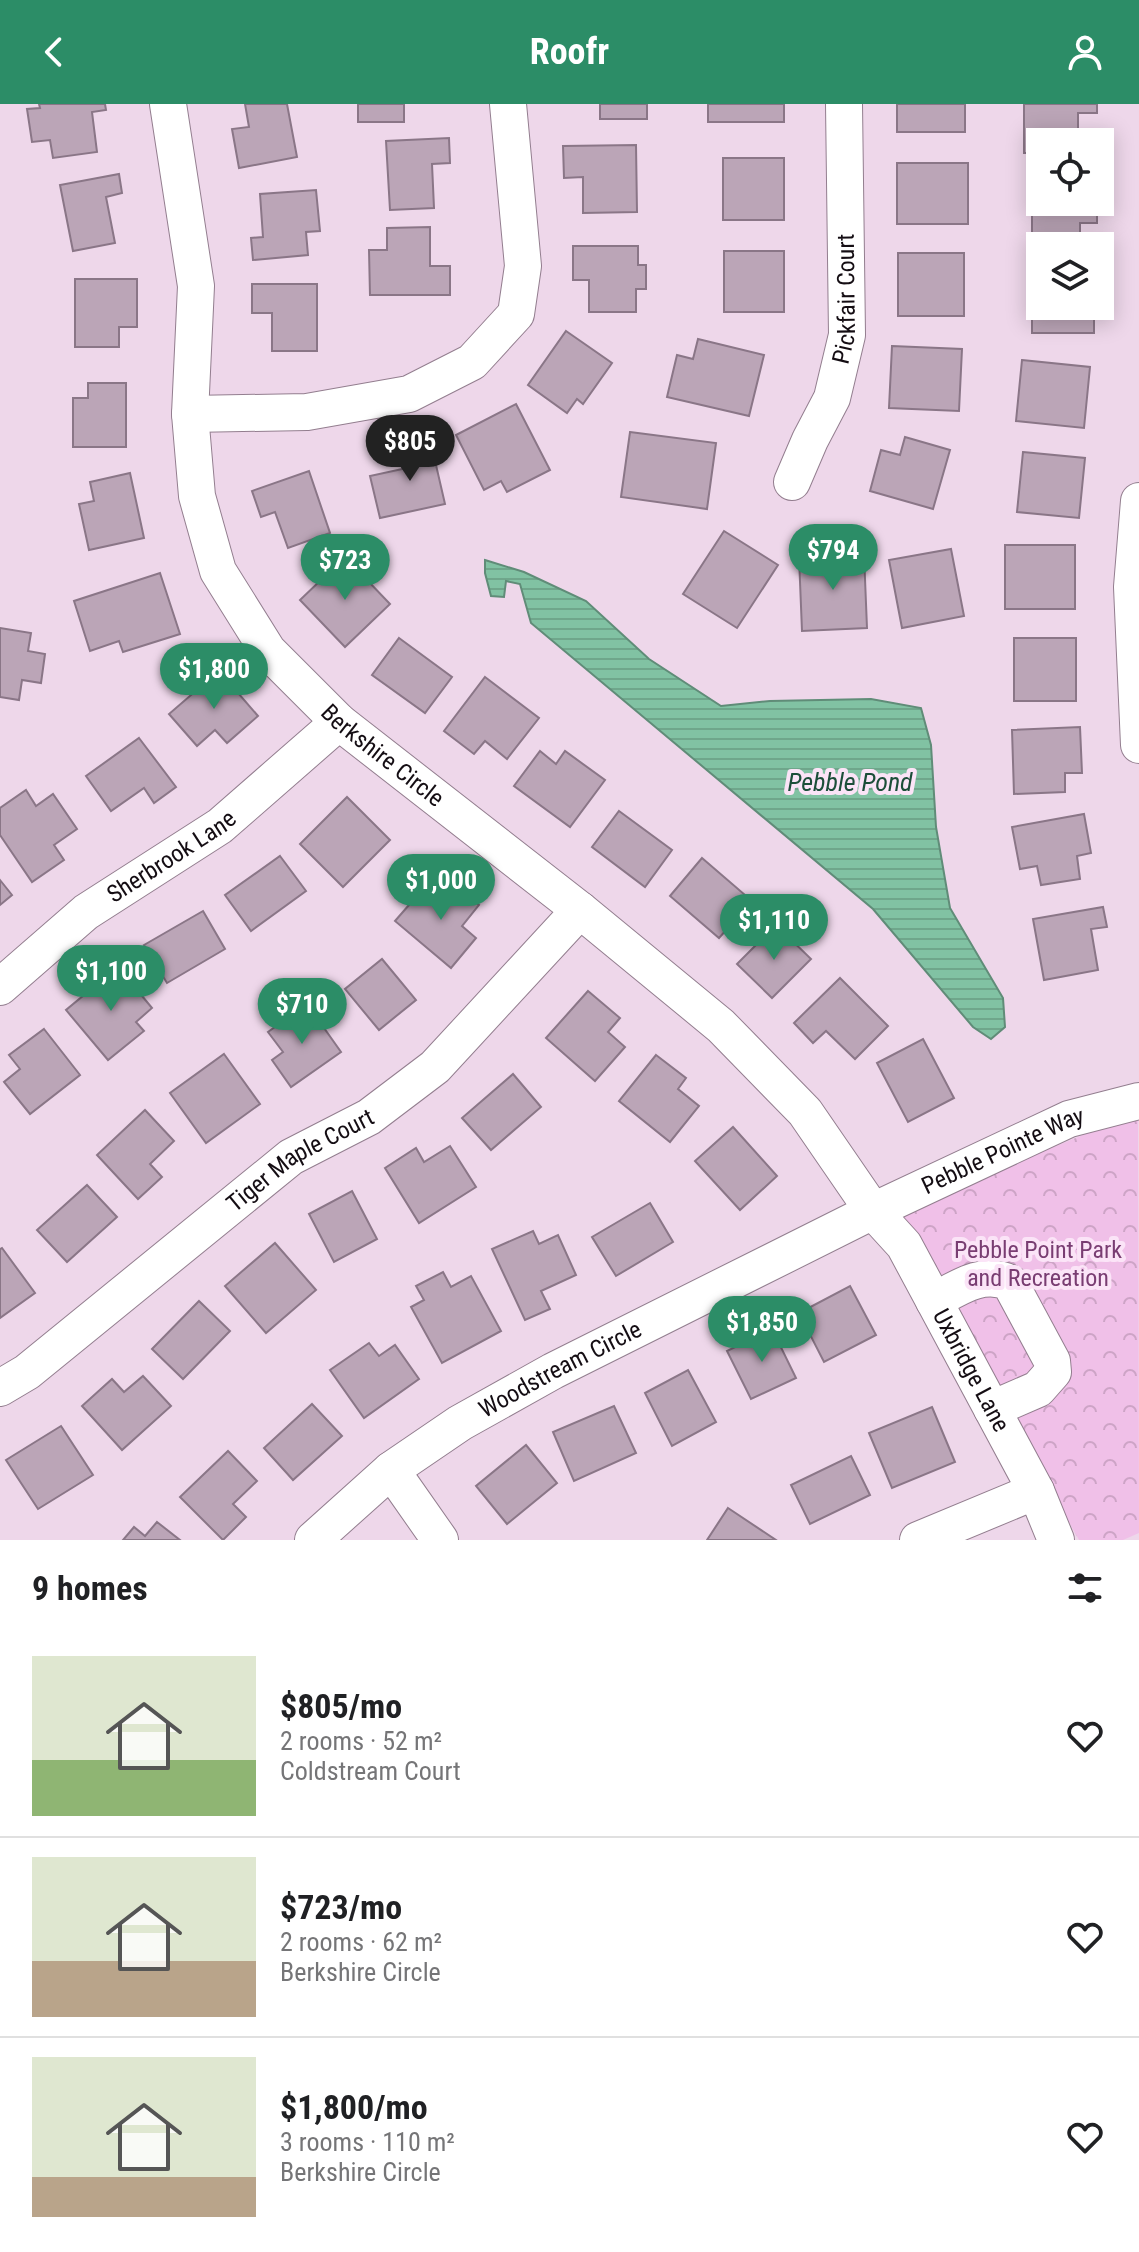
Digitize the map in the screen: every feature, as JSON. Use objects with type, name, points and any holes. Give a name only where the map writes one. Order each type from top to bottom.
[{"type":"street","name":"Berkshire Circle","points":[[168,104],[196,286],[190,414],[197,496],[218,571],[268,651],[339,722],[580,910],[721,1026],[805,1112],[873,1211]]},
{"type":"street","points":[[190,414],[307,412],[409,394],[472,362],[516,314],[518,302],[523,266],[508,104]]},
{"type":"street","name":"Pickfair Court","points":[[792,482],[832,398],[847,335],[844,104]]},
{"type":"street","points":[[1139,501],[1132,587],[1139,745]]},
{"type":"street","name":"Sherbrook Lane","points":[[0,987],[86,912],[220,826],[339,722]]},
{"type":"street","name":"Tiger Maple Court","points":[[0,1388],[27,1372],[291,1157],[369,1117],[435,1067],[580,910]]},
{"type":"street","name":"Pebble Pointe Way","points":[[873,1211],[1069,1119],[1139,1101]]},
{"type":"street","name":"Uxbridge Lane","points":[[873,1211],[904,1245],[1036,1491],[1056,1540]]},
{"type":"street","name":"Woodstream Circle","points":[[313,1540],[391,1470],[460,1423],[553,1371],[873,1211]]},
{"type":"street","points":[[934,1301],[978,1279],[1002,1279],[1010,1283],[1052,1361],[1053,1372],[1038,1389],[992,1409]]},
{"type":"street","points":[[391,1470],[440,1540]]},
{"type":"street","points":[[918,1540],[1036,1491]]},
{"type":"green space","name":"Pebble Point Park and Recreation","points":[[1138,1112],[1139,1533],[1123,1540],[1079,1540],[893,1214]]},
{"type":"water","name":"Pebble Pond","points":[[485,560],[524,572],[586,601],[649,659],[721,706],[770,701],[871,699],[921,708],[931,745],[936,827],[950,908],[1003,998],[1005,1027],[991,1039],[973,1027],[873,909],[531,623],[520,584],[506,581],[504,597],[491,596]]},
{"type":"building","points":[[39,104],[105,104],[106,110],[92,112],[97,152],[53,158],[50,140],[32,142],[27,109],[40,108]]},
{"type":"building","points":[[245,104],[287,104],[297,157],[239,168],[232,129],[249,127]]},
{"type":"building","points":[[358,104],[404,104],[404,122],[358,122]]},
{"type":"building","points":[[600,104],[647,104],[647,119],[600,119]]},
{"type":"building","points":[[708,104],[784,104],[784,122],[708,122]]},
{"type":"building","points":[[897,104],[965,104],[965,132],[897,132]]},
{"type":"building","points":[[1024,104],[1097,104],[1097,113],[1078,113],[1078,128],[1026,128],[1024,153]]},
{"type":"building","points":[[449,138],[450,163],[432,164],[434,208],[390,210],[386,141]]},
{"type":"building","points":[[636,145],[637,212],[583,213],[583,177],[564,178],[563,146]]},
{"type":"building","points":[[723,158],[784,158],[784,220],[723,220]]},
{"type":"building","points":[[897,163],[968,163],[968,224],[897,224]]},
{"type":"building","points":[[119,174],[122,193],[106,197],[115,243],[73,251],[60,185]]},
{"type":"building","points":[[316,190],[320,231],[306,232],[308,255],[253,260],[251,238],[263,237],[260,194]]},
{"type":"building","points":[[1032,216],[1097,216],[1097,223],[1080,223],[1080,232],[1032,232]]},
{"type":"building","points":[[430,227],[430,266],[450,266],[450,295],[370,295],[369,250],[387,250],[387,228]]},
{"type":"building","points":[[573,246],[638,246],[638,265],[646,265],[646,289],[636,289],[636,312],[589,312],[589,280],[573,280]]},
{"type":"building","points":[[724,251],[784,251],[784,312],[724,312]]},
{"type":"building","points":[[898,253],[964,253],[964,316],[898,316]]},
{"type":"building","points":[[75,279],[137,279],[137,327],[119,327],[119,347],[75,347]]},
{"type":"building","points":[[252,284],[317,284],[317,351],[272,351],[272,313],[252,313]]},
{"type":"building","points":[[1032,320],[1094,320],[1094,333],[1032,333]]},
{"type":"building","points":[[566,331],[612,363],[583,404],[577,399],[567,413],[528,385]]},
{"type":"building","points":[[698,339],[764,355],[749,416],[667,397],[677,355],[693,359]]},
{"type":"building","points":[[892,346],[962,349],[959,411],[889,408]]},
{"type":"building","points":[[1022,360],[1090,367],[1084,428],[1016,421]]},
{"type":"building","points":[[88,383],[126,383],[126,447],[73,447],[73,398],[88,398]]},
{"type":"building","points":[[516,404],[550,470],[507,492],[501,481],[484,490],[456,435]]},
{"type":"building","points":[[630,432],[716,443],[707,509],[621,497]]},
{"type":"building","points":[[905,437],[950,450],[933,509],[870,491],[881,450],[900,455]]},
{"type":"building","points":[[430,439],[445,504],[380,518],[370,476],[407,468],[402,446]]},
{"type":"building","points":[[1023,452],[1085,458],[1079,518],[1017,512]]},
{"type":"building","points":[[309,471],[330,533],[288,548],[275,512],[261,517],[252,491]]},
{"type":"building","points":[[130,473],[144,538],[89,550],[79,504],[94,501],[90,482]]},
{"type":"building","points":[[724,531],[778,565],[737,628],[683,594]]},
{"type":"building","points":[[1005,545],[1075,545],[1075,609],[1005,609]]},
{"type":"building","points":[[951,549],[964,616],[902,628],[889,560]]},
{"type":"building","points":[[864,554],[867,628],[802,631],[799,557]]},
{"type":"building","points":[[345,557],[390,604],[345,647],[300,600]]},
{"type":"building","points":[[160,573],[180,634],[123,652],[119,641],[90,651],[74,601]]},
{"type":"building","points":[[0,628],[31,633],[28,651],[45,654],[41,683],[22,680],[19,700],[0,697]]},
{"type":"building","points":[[399,638],[452,677],[425,713],[372,675]]},
{"type":"building","points":[[1014,638],[1076,638],[1076,701],[1014,701]]},
{"type":"building","points":[[219,671],[258,716],[227,743],[215,730],[197,746],[169,714]]},
{"type":"building","points":[[485,677],[539,718],[507,759],[485,741],[474,754],[444,731]]},
{"type":"building","points":[[1080,727],[1082,773],[1065,773],[1065,792],[1014,794],[1012,730]]},
{"type":"building","points":[[139,738],[176,787],[154,803],[144,788],[111,811],[86,776]]},
{"type":"building","points":[[540,751],[556,764],[565,751],[605,780],[570,827],[514,786]]},
{"type":"building","points":[[26,790],[36,806],[53,794],[77,829],[54,845],[64,860],[32,882],[0,835],[0,808]]},
{"type":"building","points":[[347,797],[390,840],[343,887],[300,844]]},
{"type":"building","points":[[619,811],[672,850],[645,887],[592,847]]},
{"type":"building","points":[[1084,814],[1091,853],[1077,856],[1080,879],[1041,885],[1037,866],[1020,869],[1012,827]]},
{"type":"building","points":[[280,856],[306,891],[251,931],[225,895]]},
{"type":"building","points":[[702,858],[752,901],[719,938],[670,896]]},
{"type":"building","points":[[0,880],[12,895],[0,905]]},
{"type":"building","points":[[449,880],[479,905],[462,926],[476,938],[451,968],[395,921],[423,889],[434,898]]},
{"type":"building","points":[[1103,907],[1107,927],[1091,929],[1098,970],[1044,980],[1033,919]]},
{"type":"building","points":[[203,911],[225,949],[167,983],[144,945]]},
{"type":"building","points":[[776,925],[811,959],[772,998],[737,964]]},
{"type":"building","points":[[382,959],[416,1000],[379,1030],[345,989]]},
{"type":"building","points":[[118,967],[152,1008],[136,1022],[144,1031],[108,1060],[66,1010]]},
{"type":"building","points":[[840,978],[888,1026],[855,1059],[826,1031],[813,1043],[794,1023]]},
{"type":"building","points":[[588,991],[620,1018],[608,1032],[625,1047],[595,1081],[546,1038]]},
{"type":"building","points":[[307,1004],[341,1052],[291,1087],[272,1060],[283,1052],[268,1032]]},
{"type":"building","points":[[44,1029],[80,1075],[30,1114],[4,1082],[20,1069],[9,1055]]},
{"type":"building","points":[[923,1039],[954,1098],[908,1122],[877,1063]]},
{"type":"building","points":[[224,1054],[260,1104],[206,1143],[170,1093]]},
{"type":"building","points":[[656,1055],[686,1078],[678,1089],[699,1106],[670,1142],[619,1101]]},
{"type":"building","points":[[513,1074],[541,1107],[491,1150],[462,1118]]},
{"type":"building","points":[[145,1110],[174,1141],[150,1164],[162,1177],[138,1199],[97,1155]]},
{"type":"building","points":[[733,1127],[777,1176],[740,1210],[695,1161]]},
{"type":"building","points":[[450,1146],[476,1187],[419,1223],[385,1168],[416,1148],[424,1162]]},
{"type":"building","points":[[87,1185],[117,1217],[67,1262],[37,1230]]},
{"type":"building","points":[[352,1191],[377,1239],[334,1262],[309,1214]]},
{"type":"building","points":[[650,1203],[673,1242],[616,1276],[592,1237]]},
{"type":"building","points":[[533,1231],[539,1244],[558,1235],[576,1275],[541,1291],[550,1309],[525,1320],[492,1249]]},
{"type":"building","points":[[275,1243],[316,1290],[266,1333],[225,1286]]},
{"type":"building","points":[[0,1249],[35,1293],[0,1318]]},
{"type":"building","points":[[443,1272],[451,1287],[471,1276],[501,1331],[442,1363],[411,1307],[424,1300],[416,1286]]},
{"type":"building","points":[[850,1286],[876,1335],[824,1362],[799,1313]]},
{"type":"building","points":[[199,1301],[230,1331],[183,1379],[152,1349]]},
{"type":"building","points":[[772,1329],[796,1378],[751,1399],[727,1351]]},
{"type":"building","points":[[369,1343],[379,1356],[395,1345],[419,1379],[364,1418],[330,1370]]},
{"type":"building","points":[[688,1370],[716,1422],[672,1446],[645,1393]]},
{"type":"building","points":[[143,1376],[171,1406],[122,1450],[82,1406],[112,1379],[124,1392]]},
{"type":"building","points":[[312,1404],[342,1436],[293,1480],[264,1448]]},
{"type":"building","points":[[614,1406],[636,1453],[574,1481],[553,1432]]},
{"type":"building","points":[[932,1407],[955,1462],[892,1488],[869,1433]]},
{"type":"building","points":[[61,1426],[93,1475],[38,1509],[6,1460]]},
{"type":"building","points":[[526,1445],[557,1483],[507,1524],[476,1486]]},
{"type":"building","points":[[228,1451],[257,1481],[233,1504],[246,1517],[223,1540],[180,1497]]},
{"type":"building","points":[[851,1456],[870,1495],[810,1524],[791,1485]]},
{"type":"building","points":[[728,1508],[776,1540],[707,1540]]},
{"type":"building","points":[[157,1522],[180,1540],[123,1540],[134,1527],[145,1536]]}]
